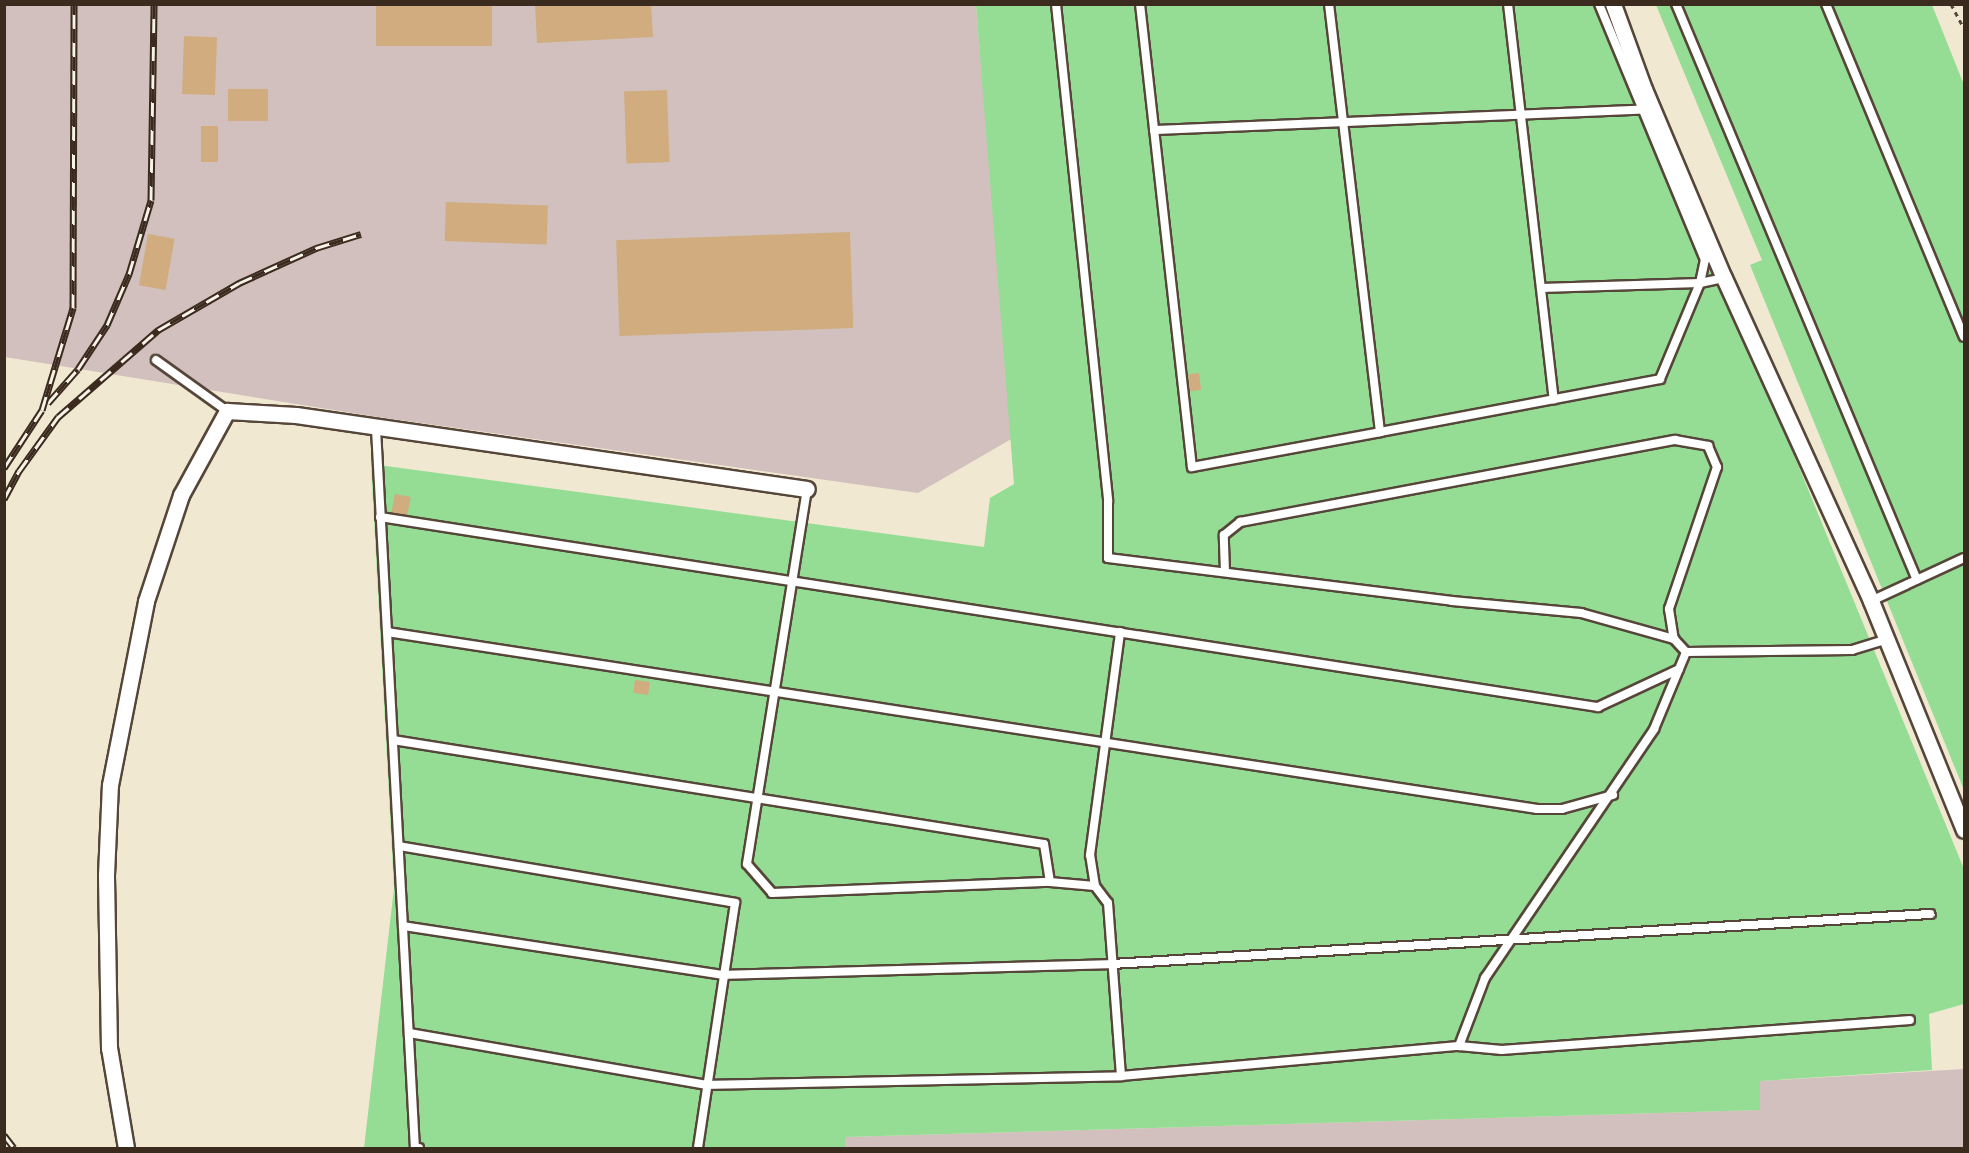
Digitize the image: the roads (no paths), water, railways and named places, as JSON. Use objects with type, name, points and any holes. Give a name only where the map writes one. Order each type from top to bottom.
[{"type":"street","points":[[1613,4],[1644,89],[1724,278],[1871,601],[1965,830]]},
{"type":"street","points":[[126,1149],[109,1048],[106,875],[110,786],[146,601],[181,495],[227,411],[296,415],[376,429],[807,489]]},
{"type":"lane","points":[[1056,4],[1108,501],[1108,558],[1581,613],[1674,639],[1686,652],[1852,650],[1887,639]]},
{"type":"lane","points":[[1140,4],[1192,467],[1660,379],[1700,283],[1705,260],[1640,110],[1599,4]]},
{"type":"lane","points":[[1329,4],[1341,121],[1380,432]]},
{"type":"lane","points":[[1508,4],[1554,399]]},
{"type":"lane","points":[[1676,4],[1917,580]]},
{"type":"lane","points":[[1827,4],[1965,337]]},
{"type":"lane","points":[[1154,130],[1640,110]]},
{"type":"lane","points":[[1541,288],[1700,283],[1724,278]]},
{"type":"lane","points":[[156,360],[227,411]]},
{"type":"lane","points":[[376,429],[415,1148],[419,1149]]},
{"type":"lane","points":[[1226,572],[1224,535],[1240,522],[1675,440],[1708,446],[1717,467],[1669,609],[1674,639]]},
{"type":"lane","points":[[807,489],[747,864],[772,893],[1050,882],[1095,886]]},
{"type":"lane","points":[[380,517],[1598,707],[1679,669]]},
{"type":"lane","points":[[1871,601],[1965,558]]},
{"type":"lane","points":[[387,632],[1537,809],[1562,809],[1612,795]]},
{"type":"lane","points":[[1120,632],[1090,855],[1095,886],[1108,903],[1121,1076]]},
{"type":"lane","points":[[1459,1046],[1485,978],[1508,941],[1612,795],[1654,729],[1686,652]]},
{"type":"lane","points":[[393,740],[757,801],[1044,844],[1050,882]]},
{"type":"lane","points":[[399,846],[735,903],[698,1149]]},
{"type":"lane","points":[[403,926],[723,975],[1112,964],[1930,914]]},
{"type":"lane","points":[[409,1033],[707,1085],[1121,1076],[1459,1046],[1502,1050],[1910,1020]]},
{"type":"railway","points":[[4,468],[42,410],[73,308],[74,4]]},
{"type":"railway","points":[[48,403],[78,369],[107,325],[129,274],[151,200],[154,4]]},
{"type":"railway","points":[[4,499],[19,471],[58,417],[158,330],[239,283],[316,248],[361,234]]},
{"type":"railway","points":[[4,1135],[14,1148]]}]
